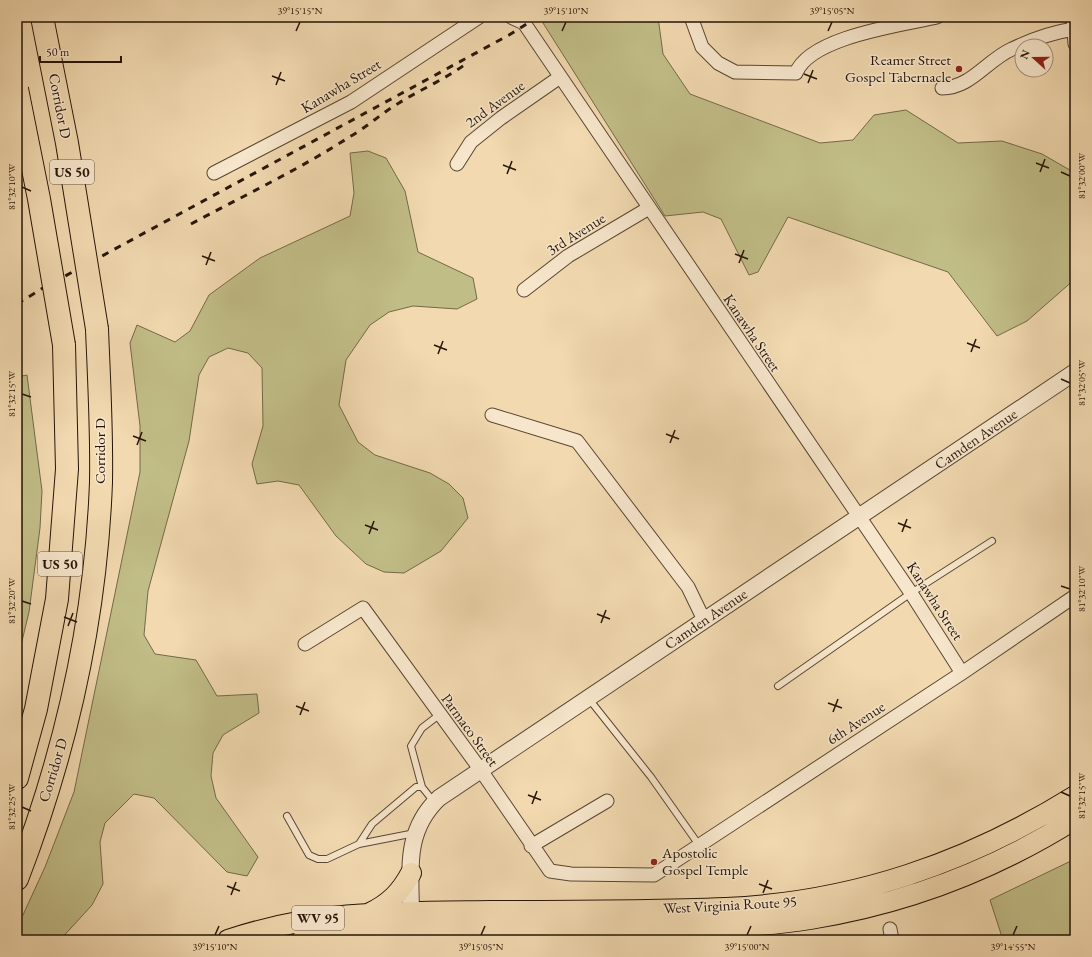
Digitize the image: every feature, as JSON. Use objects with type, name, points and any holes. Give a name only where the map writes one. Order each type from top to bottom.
[{"type":"highway","name":"Corridor D","points":[[17,879],[32,841],[63,739],[88,626],[101,482],[97,329],[67,143],[42,17]]},
{"type":"highway","name":"US 50","points":[[17,89],[39,199],[64,345],[67,469],[57,599],[36,710],[17,778]]},
{"type":"main road","name":"West Virginia Route 95","points":[[411,912],[719,908],[768,905],[824,897],[897,879],[964,855],[1021,828],[1075,796]]},
{"type":"main road","name":"West Virginia Route 95","points":[[411,936],[714,928],[773,924],[816,918],[881,904],[953,881],[1010,856],[1075,819]]},
{"type":"main road","points":[[370,913],[389,902],[399,892],[411,874]]},
{"type":"main road","name":"WV 95","points":[[228,940],[273,927],[312,919],[370,913],[411,912]]},
{"type":"main road","name":"WV 95","points":[[302,940],[344,937],[411,936]]},
{"type":"street","name":"Kanawha Street","points":[[214,173],[351,102],[479,17]]},
{"type":"street","name":"Kanawha Street","points":[[511,17],[524,23],[911,593],[962,672]]},
{"type":"street","points":[[692,17],[702,47],[718,63],[735,72],[796,74],[803,61],[827,45],[860,34],[936,17]]},
{"type":"street","points":[[942,88],[952,88],[974,77],[1012,49],[1073,23],[1075,44]]},
{"type":"street","name":"2nd Avenue","points":[[458,164],[471,142],[501,118],[560,77]]},
{"type":"street","name":"3rd Avenue","points":[[524,290],[568,256],[649,208]]},
{"type":"street","name":"Camden Avenue","points":[[411,936],[411,849],[415,833],[423,816],[434,802],[588,697],[1075,372]]},
{"type":"street","points":[[492,415],[577,441],[688,587],[704,620]]},
{"type":"street","name":"6th Avenue","points":[[550,871],[570,874],[654,875],[1075,596]]},
{"type":"street","name":"Parmaco Street","points":[[304,644],[363,608],[480,770],[531,846],[550,871]]},
{"type":"street","points":[[531,846],[607,801]]},
{"type":"lane","points":[[778,686],[911,593],[992,541]]},
{"type":"lane","points":[[588,697],[651,777],[699,845]]},
{"type":"lane","points":[[434,802],[422,787],[411,746],[422,728],[440,715]]},
{"type":"lane","points":[[359,844],[372,824],[416,787],[422,787]]},
{"type":"lane","points":[[287,816],[309,855],[318,858],[327,859],[359,844],[415,833]]},
{"type":"shaded area","points":[[554,17],[658,17],[663,54],[690,94],[820,143],[853,140],[874,115],[906,110],[958,143],[1002,141],[1042,154],[1075,173],[1075,279],[1027,321],[997,336],[948,272],[788,217],[758,272],[749,275],[721,219],[703,212],[665,216],[543,23]]},
{"type":"shaded area","points":[[368,151],[386,158],[405,191],[418,252],[473,278],[477,299],[457,309],[413,306],[389,312],[370,325],[346,360],[339,405],[358,442],[375,455],[430,473],[449,484],[463,498],[468,518],[441,551],[404,573],[384,572],[366,564],[336,536],[299,485],[278,481],[257,484],[252,464],[263,426],[262,368],[248,353],[228,348],[209,357],[199,375],[189,441],[148,591],[144,635],[155,654],[196,660],[217,696],[257,694],[259,713],[223,735],[213,753],[211,776],[216,798],[258,857],[247,876],[227,872],[154,798],[134,794],[105,823],[100,842],[103,884],[92,905],[60,940],[17,940],[17,928],[45,867],[74,792],[140,472],[140,426],[130,343],[137,325],[175,342],[190,331],[209,295],[260,258],[350,216],[354,193],[350,153]]},
{"type":"shaded area","points":[[27,375],[42,491],[40,528],[29,612],[17,662],[17,377]]},
{"type":"shaded area","points":[[1075,859],[1075,940],[1003,940],[990,900]]},
{"type":"railway","points":[[17,304],[43,288],[509,35],[538,17]]},
{"type":"railway","points":[[191,224],[312,160],[407,98],[451,74],[467,63]]},
{"type":"place","name":"Reamer Street Gospel Tabernacle","points":[[959,69]]},
{"type":"place","name":"Apostolic Gospel Temple","points":[[654,862]]}]
